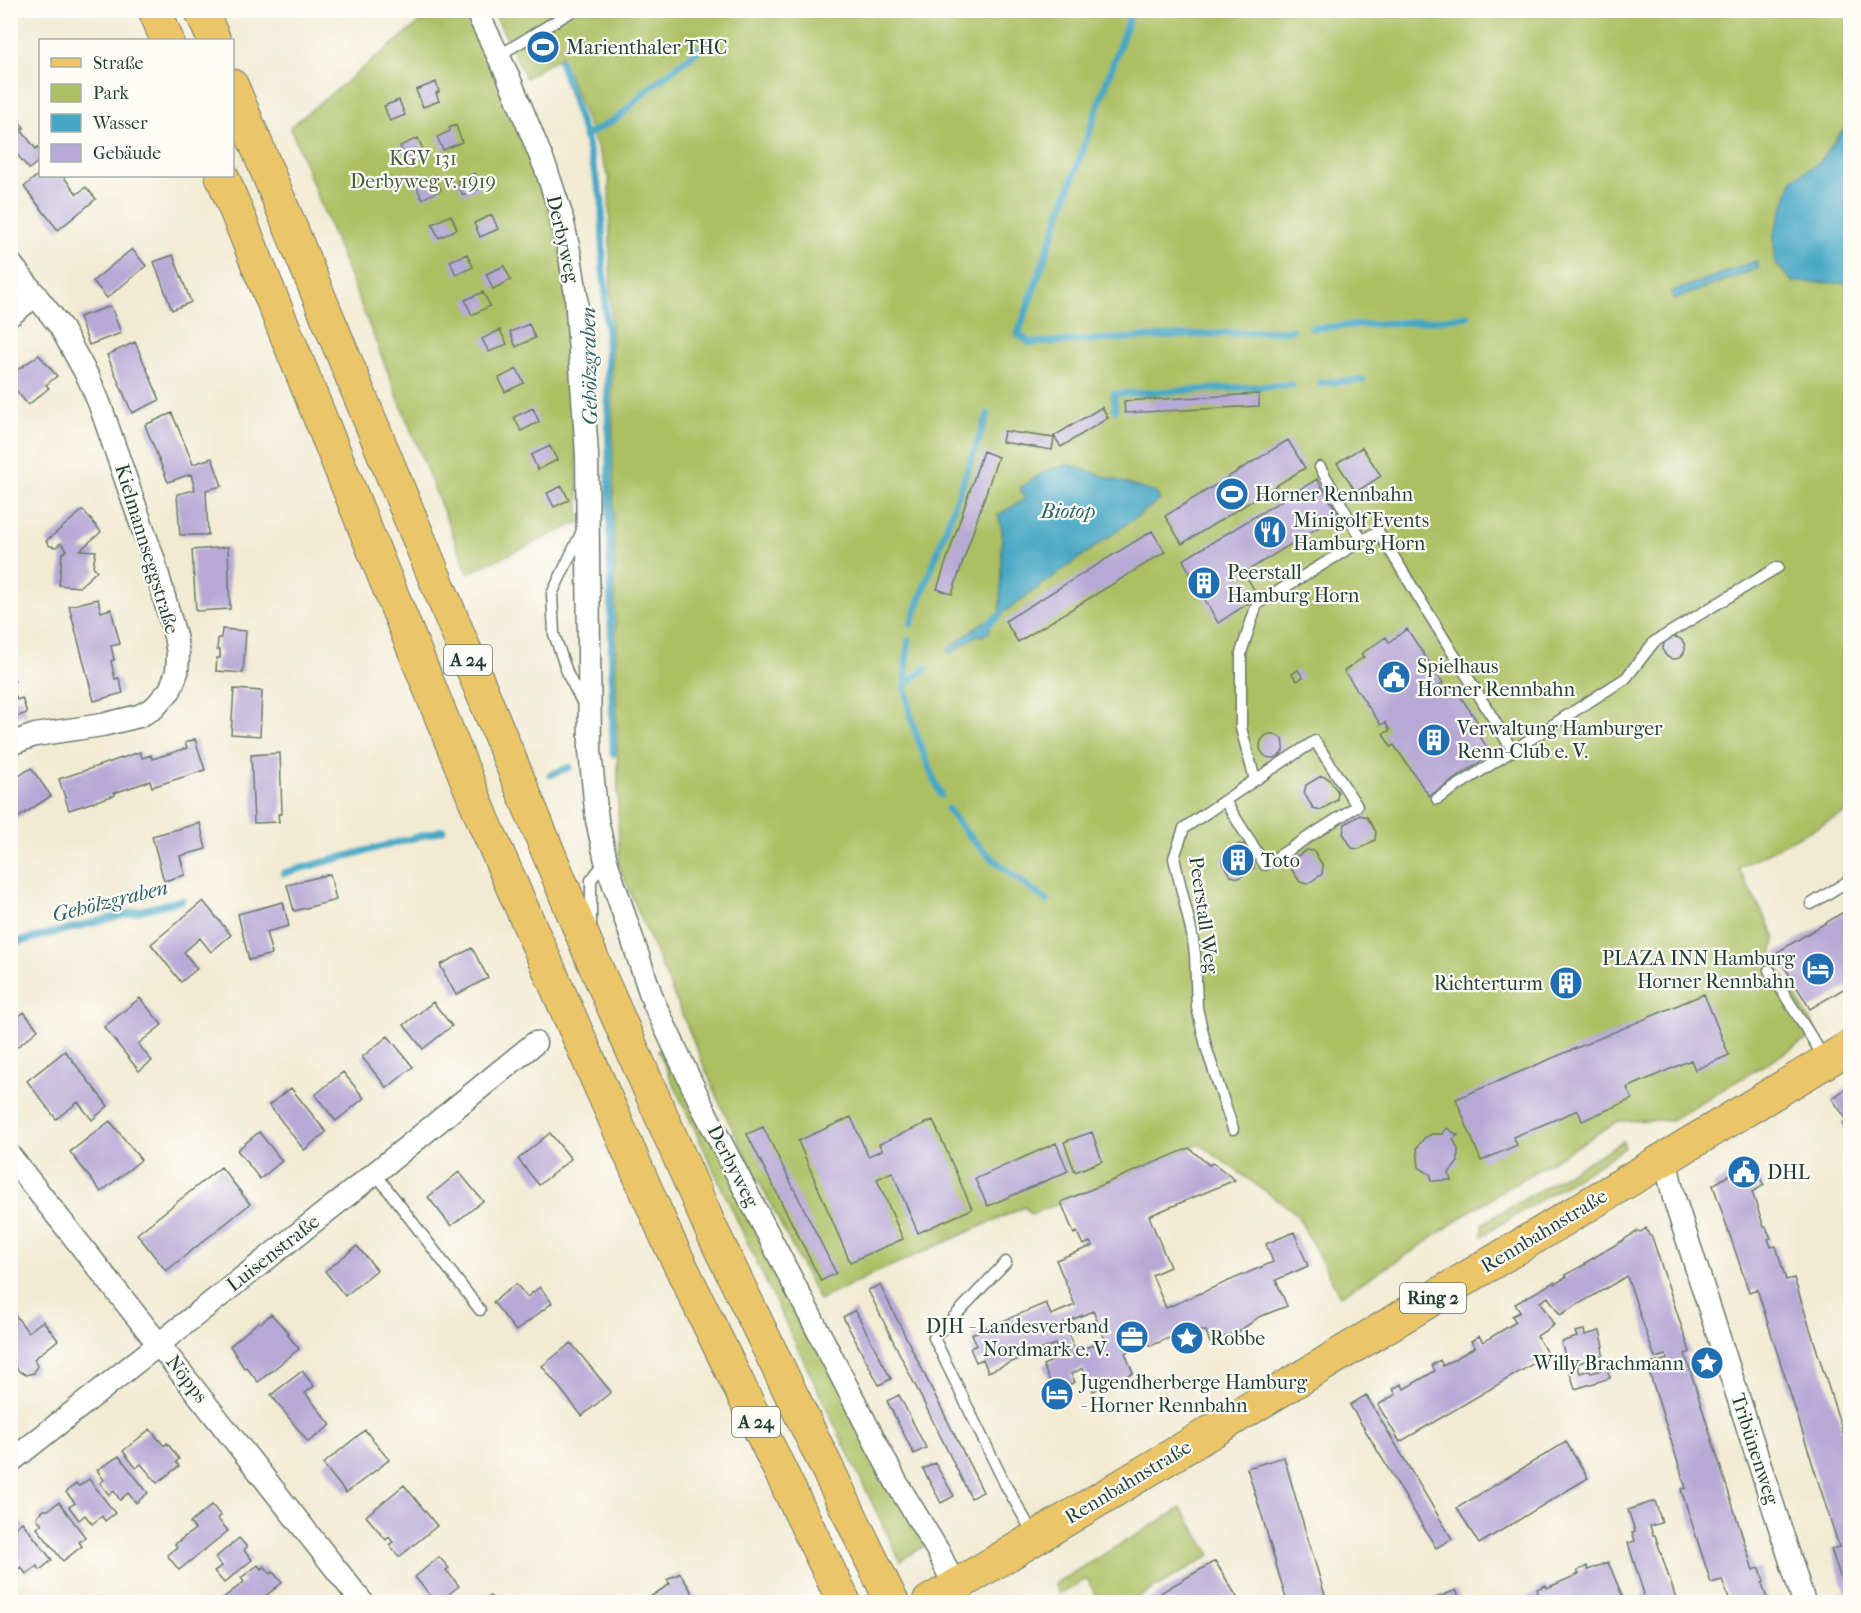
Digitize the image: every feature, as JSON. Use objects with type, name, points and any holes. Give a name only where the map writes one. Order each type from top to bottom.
[{"type":"main road","points":[[155,10],[167,39]]},
{"type":"main road","points":[[201,10],[214,39]]},
{"type":"main road","name":"A 24","points":[[234,91],[591,956],[712,1231],[892,1602]]},
{"type":"main road","name":"A 24","points":[[222,177],[484,822],[668,1240],[844,1602]]},
{"type":"main road","name":"Rennbahnstraße","points":[[942,1594],[1838,1054]]},
{"type":"street","name":"Derbyweg","points":[[476,10],[546,169],[561,214],[576,295],[583,390],[588,519],[590,751],[597,820],[606,861],[652,1001],[693,1086],[896,1482],[938,1551],[942,1594]]},
{"type":"street","name":"Kielmannseggstraße","points":[[10,263],[60,326],[89,379],[153,558],[178,654],[177,672],[170,690],[154,708],[139,716],[102,725],[35,735],[10,744]]},
{"type":"street","points":[[10,315],[36,295]]},
{"type":"street","name":"Luisenstraße","points":[[10,1462],[375,1173],[535,1043]]},
{"type":"street","name":"Nöpps","points":[[10,1156],[362,1602]]},
{"type":"street","name":"Tribünenweg","points":[[1665,1158],[1677,1209],[1804,1602]]},
{"type":"lane","points":[[498,56],[574,10]]},
{"type":"lane","points":[[1320,467],[1362,541]]},
{"type":"lane","name":"Derbyweg","points":[[588,519],[552,594],[554,634],[568,675],[590,717]]},
{"type":"lane","points":[[1255,780],[1241,728],[1241,653],[1257,604],[1378,531],[1513,750]]},
{"type":"lane","points":[[1437,799],[1626,678],[1654,642],[1778,567]]},
{"type":"lane","name":"Peerstall Weg","points":[[1225,801],[1265,865],[1357,806],[1315,741],[1184,828],[1174,858],[1192,934],[1197,1008],[1207,1050],[1233,1129]]},
{"type":"lane","points":[[591,956],[591,880],[606,861]]},
{"type":"lane","points":[[1811,904],[1851,880]]},
{"type":"lane","points":[[1769,970],[1838,1054]]},
{"type":"lane","points":[[375,1173],[480,1310]]},
{"type":"lane","points":[[1006,1262],[934,1338],[1005,1484],[1035,1538]]},
{"type":"green space","name":"KGV 131 Derbyweg v. 1919","points":[[434,11],[469,11],[538,171],[567,276],[580,522],[468,573],[290,127]]},
{"type":"green space","name":"Horner Rennbahn","points":[[493,11],[1850,11],[1850,810],[1738,868],[1775,936],[1772,958],[1818,1033],[1671,1120],[1618,1121],[1472,1210],[1413,1251],[1340,1296],[1296,1213],[1199,1144],[1031,1215],[1025,1207],[819,1300],[721,1106],[619,866],[609,178],[561,56],[526,78]]},
{"type":"green space","points":[[665,1044],[926,1545],[900,1561],[658,1051]]},
{"type":"green space","points":[[1623,1141],[1625,1148],[1482,1236],[1482,1224]]},
{"type":"green space","points":[[1181,1508],[1211,1555],[1130,1602],[1112,1602],[1096,1595],[1087,1579],[1059,1594],[1054,1584]]},
{"type":"water","points":[[1850,124],[1850,283],[1793,282],[1775,263],[1774,234],[1793,179],[1819,163]]},
{"type":"water","points":[[1756,261],[1759,268],[1673,300],[1671,292]]},
{"type":"water","name":"Biotop","points":[[1069,465],[1156,493],[1160,500],[1000,615],[1002,530],[998,515],[1025,499],[1020,488],[1047,470]]},
{"type":"water","points":[[984,622],[989,623],[990,631],[983,636],[977,635],[950,654],[948,649]]},
{"type":"building","points":[[436,82],[439,101],[423,107],[416,90]]},
{"type":"building","points":[[399,100],[405,115],[390,121],[384,106]]},
{"type":"building","points":[[10,115],[12,117],[14,115],[24,128],[21,130],[36,149],[39,148],[39,161],[29,169],[10,146]]},
{"type":"building","points":[[456,125],[462,142],[443,150],[437,137],[450,131],[449,128]]},
{"type":"building","points":[[418,138],[424,152],[407,160],[400,146]]},
{"type":"building","points":[[475,173],[481,188],[463,195],[457,181]]},
{"type":"building","points":[[39,174],[39,177],[64,177],[77,194],[86,187],[96,199],[58,230],[24,187]]},
{"type":"building","points":[[434,176],[441,190],[422,199],[416,185]]},
{"type":"building","points":[[451,215],[457,229],[439,238],[432,224]]},
{"type":"building","points":[[492,215],[498,229],[480,237],[474,223]]},
{"type":"building","points":[[132,249],[146,266],[107,298],[93,281]]},
{"type":"building","points":[[467,254],[473,267],[456,275],[450,261]]},
{"type":"building","points":[[173,255],[191,302],[172,310],[154,262]]},
{"type":"building","points":[[504,266],[511,280],[493,289],[486,274]]},
{"type":"building","points":[[483,292],[490,306],[472,315],[465,300]]},
{"type":"building","points":[[111,306],[121,333],[89,345],[79,317]]},
{"type":"building","points":[[529,324],[535,338],[516,347],[510,332]]},
{"type":"building","points":[[500,330],[507,344],[489,352],[482,339]]},
{"type":"building","points":[[135,342],[160,400],[132,413],[107,355]]},
{"type":"building","points":[[39,355],[57,376],[46,385],[49,388],[28,405],[10,383],[10,375]]},
{"type":"building","points":[[517,369],[524,383],[505,392],[499,378]]},
{"type":"building","points":[[1259,394],[1259,406],[1125,413],[1124,401]]},
{"type":"building","points":[[1102,407],[1108,418],[1061,447],[1054,436]]},
{"type":"building","points":[[533,408],[539,422],[521,431],[514,417]]},
{"type":"building","points":[[172,413],[193,464],[212,458],[222,486],[206,490],[208,535],[180,535],[177,494],[195,490],[191,474],[168,482],[145,425]]},
{"type":"building","points":[[1004,431],[1054,438],[1052,450],[1002,442]]},
{"type":"building","points":[[1288,440],[1305,468],[1182,544],[1165,516]]},
{"type":"building","points":[[550,446],[557,460],[538,470],[531,455]]},
{"type":"building","points":[[1362,447],[1381,476],[1356,492],[1337,463]]},
{"type":"building","points":[[983,451],[998,457],[952,594],[937,589]]},
{"type":"building","name":"Minigolf Events Hamburg Horn","points":[[1317,479],[1339,515],[1240,575],[1242,580],[1247,577],[1258,597],[1218,623],[1183,560]]},
{"type":"building","points":[[562,486],[569,500],[554,507],[547,493]]},
{"type":"building","points":[[83,510],[101,532],[80,550],[96,551],[93,566],[97,571],[79,587],[59,585],[62,554],[67,550],[61,543],[56,547],[50,546],[46,541]]},
{"type":"building","points":[[1152,531],[1165,552],[1018,642],[1005,621]]},
{"type":"building","points":[[228,547],[230,609],[196,611],[192,550]]},
{"type":"building","points":[[98,599],[101,612],[111,609],[120,644],[111,646],[114,660],[111,661],[115,679],[119,678],[123,693],[94,701],[69,606]]},
{"type":"building","points":[[222,629],[246,631],[243,673],[216,671],[217,658],[220,658],[220,650],[217,650],[218,638],[221,638]]},
{"type":"building","points":[[1407,629],[1443,683],[1439,686],[1444,693],[1454,687],[1477,721],[1471,724],[1492,754],[1429,796],[1394,745],[1391,747],[1383,734],[1390,730],[1385,722],[1381,725],[1344,671],[1364,657],[1361,654],[1386,637],[1389,642]]},
{"type":"building","points":[[1670,637],[1678,637],[1685,644],[1685,652],[1678,659],[1670,659],[1663,652],[1663,644]]},
{"type":"building","points":[[10,670],[15,681],[11,683],[17,700],[22,698],[27,713],[10,719]]},
{"type":"building","points":[[1298,670],[1303,677],[1297,681],[1292,674]]},
{"type":"building","points":[[234,689],[262,691],[260,736],[231,734]]},
{"type":"building","points":[[1272,734],[1281,737],[1284,746],[1281,755],[1272,758],[1263,755],[1260,746],[1263,737]]},
{"type":"building","points":[[195,739],[205,770],[152,787],[150,781],[69,810],[59,779],[140,752],[142,758],[151,755],[152,759],[187,748],[185,743]]},
{"type":"building","points":[[280,753],[282,814],[278,814],[279,822],[254,823],[251,755]]},
{"type":"building","points":[[31,768],[51,796],[10,823],[10,782]]},
{"type":"building","name":"Toto","points":[[1321,776],[1328,778],[1338,792],[1337,800],[1321,810],[1313,808],[1304,793],[1306,785]]},
{"type":"building","name":"Toto","points":[[1360,815],[1367,817],[1376,832],[1375,840],[1359,849],[1352,848],[1343,833],[1345,824]]},
{"type":"building","points":[[200,823],[206,849],[180,856],[185,875],[164,881],[152,836]]},
{"type":"building","name":"Toto","points":[[1239,844],[1246,845],[1255,860],[1254,868],[1239,878],[1231,876],[1222,861],[1224,853]]},
{"type":"building","name":"Toto","points":[[1307,850],[1314,851],[1323,866],[1322,874],[1307,884],[1300,882],[1290,867],[1292,859]]},
{"type":"building","points":[[330,874],[336,900],[294,911],[287,885]]},
{"type":"building","points":[[203,901],[231,935],[211,952],[200,938],[184,952],[197,969],[181,982],[151,944]]},
{"type":"building","points":[[283,902],[289,926],[266,932],[272,954],[249,960],[238,914]]},
{"type":"building","name":"PLAZA INN Hamburg Horner Rennbahn","points":[[1850,908],[1850,985],[1810,1009],[1776,953]]},
{"type":"building","points":[[472,948],[488,978],[456,995],[440,965]]},
{"type":"building","name":"Richterturm","points":[[1565,971],[1574,972],[1581,979],[1575,981],[1578,987],[1566,992],[1564,987],[1558,990],[1556,987],[1559,976]]},
{"type":"building","points":[[1704,994],[1729,1055],[1695,1070],[1691,1060],[1627,1088],[1632,1099],[1582,1121],[1578,1110],[1513,1137],[1517,1145],[1481,1161],[1456,1099]]},
{"type":"building","points":[[140,998],[162,1025],[138,1044],[152,1061],[139,1071],[104,1027]]},
{"type":"building","points":[[433,1002],[452,1026],[423,1049],[404,1025]]},
{"type":"building","points":[[24,1012],[38,1030],[10,1053],[10,1023]]},
{"type":"building","points":[[388,1036],[413,1067],[387,1088],[362,1057]]},
{"type":"building","points":[[65,1051],[108,1106],[92,1120],[78,1102],[56,1119],[27,1081]]},
{"type":"building","points":[[343,1072],[364,1098],[336,1121],[315,1095]]},
{"type":"building","points":[[291,1088],[326,1132],[304,1150],[269,1105]]},
{"type":"building","points":[[1846,1088],[1850,1094],[1850,1136],[1842,1124],[1847,1120],[1832,1099]]},
{"type":"building","points":[[851,1117],[868,1156],[882,1150],[879,1144],[933,1120],[972,1209],[918,1233],[892,1172],[877,1179],[903,1239],[850,1262],[798,1141]]},
{"type":"building","points":[[110,1121],[141,1160],[101,1192],[70,1152]]},
{"type":"building","points":[[763,1127],[836,1273],[821,1281],[747,1134]]},
{"type":"building","points":[[1446,1128],[1458,1135],[1453,1139],[1458,1149],[1458,1162],[1449,1173],[1451,1180],[1431,1181],[1431,1175],[1419,1167],[1417,1148],[1424,1138],[1432,1134],[1443,1134]]},
{"type":"building","points":[[259,1132],[282,1161],[260,1179],[237,1150]]},
{"type":"building","points":[[1092,1132],[1102,1161],[1075,1172],[1064,1142]]},
{"type":"building","points":[[550,1133],[571,1159],[539,1185],[518,1159]]},
{"type":"building","points":[[1056,1143],[1068,1171],[988,1206],[975,1179]]},
{"type":"building","points":[[1189,1148],[1209,1165],[1213,1163],[1235,1180],[1149,1216],[1170,1267],[1152,1275],[1166,1308],[1273,1262],[1266,1244],[1294,1232],[1308,1266],[1276,1280],[1287,1306],[1259,1317],[1241,1330],[1210,1343],[1206,1331],[1200,1331],[1195,1327],[1150,1346],[1148,1343],[1125,1353],[1133,1373],[1093,1391],[1083,1368],[1071,1374],[1075,1382],[1054,1391],[1043,1365],[1061,1357],[1055,1344],[988,1372],[983,1359],[976,1362],[970,1348],[977,1345],[972,1334],[1046,1303],[1051,1315],[1075,1305],[1056,1260],[1092,1246],[1090,1242],[1083,1245],[1077,1232],[1074,1234],[1061,1202]],"holes":[[[1093,1311],[1105,1340],[1076,1352],[1064,1323]]]},
{"type":"building","points":[[1750,1162],[1764,1185],[1752,1192],[1764,1227],[1771,1238],[1768,1239],[1771,1247],[1776,1246],[1786,1280],[1794,1278],[1850,1455],[1850,1602],[1831,1549],[1839,1547],[1757,1289],[1749,1292],[1713,1185]]},
{"type":"building","points":[[221,1167],[250,1204],[166,1271],[137,1234]]},
{"type":"building","points":[[459,1172],[483,1201],[451,1226],[428,1197]]},
{"type":"building","points":[[1646,1228],[1652,1237],[1690,1352],[1685,1354],[1753,1570],[1760,1568],[1768,1602],[1730,1602],[1722,1580],[1711,1583],[1681,1489],[1686,1488],[1647,1365],[1667,1359],[1666,1355],[1655,1358],[1627,1276],[1560,1315],[1548,1297],[1540,1302],[1554,1325],[1537,1336],[1548,1355],[1400,1442],[1378,1405],[1396,1394],[1393,1389],[1401,1384],[1404,1389],[1435,1371],[1432,1365],[1440,1360],[1443,1366],[1475,1347],[1471,1341],[1479,1336],[1483,1342],[1516,1322],[1512,1316],[1520,1312],[1515,1304],[1554,1282],[1555,1284],[1567,1277],[1565,1275]]},
{"type":"building","points":[[1850,1230],[1850,1245],[1846,1232]]},
{"type":"building","points":[[357,1246],[377,1270],[345,1296],[325,1271]]},
{"type":"building","points":[[516,1284],[527,1297],[540,1287],[552,1303],[516,1331],[493,1302]]},
{"type":"building","points":[[880,1285],[983,1492],[971,1498],[868,1290]]},
{"type":"building","points":[[855,1310],[891,1379],[879,1385],[843,1317]]},
{"type":"building","points":[[13,1312],[28,1332],[43,1321],[58,1340],[34,1359],[37,1366],[34,1373],[26,1375],[19,1371],[10,1360],[10,1314]]},
{"type":"building","points":[[271,1314],[289,1333],[287,1334],[299,1349],[258,1382],[246,1367],[244,1368],[230,1346]]},
{"type":"building","points":[[1584,1330],[1585,1335],[1600,1331],[1604,1346],[1602,1347],[1603,1354],[1577,1364],[1580,1373],[1590,1370],[1591,1373],[1607,1368],[1610,1378],[1575,1389],[1561,1342],[1577,1337],[1575,1332]]},
{"type":"building","points":[[571,1343],[611,1392],[582,1416],[542,1366]]},
{"type":"building","points":[[302,1371],[314,1386],[305,1393],[331,1425],[308,1442],[271,1395]]},
{"type":"building","points":[[899,1395],[926,1448],[914,1454],[887,1401]]},
{"type":"building","points":[[1366,1395],[1452,1539],[1436,1548],[1350,1405]]},
{"type":"building","points":[[150,1429],[164,1446],[167,1443],[179,1459],[176,1462],[179,1466],[157,1483],[141,1464],[136,1468],[123,1451]]},
{"type":"building","points":[[365,1430],[389,1460],[346,1493],[323,1464]]},
{"type":"building","points":[[1566,1442],[1588,1478],[1479,1544],[1457,1508]]},
{"type":"building","points":[[119,1456],[148,1493],[136,1503],[128,1493],[120,1500],[114,1491],[109,1495],[100,1483],[104,1480],[97,1470]]},
{"type":"building","points":[[1284,1457],[1327,1602],[1287,1602],[1247,1468]]},
{"type":"building","points":[[935,1463],[954,1496],[941,1503],[923,1469]]},
{"type":"building","points":[[89,1479],[115,1513],[105,1521],[102,1516],[92,1524],[85,1515],[79,1520],[69,1507],[75,1503],[66,1492],[76,1484],[79,1486]]},
{"type":"building","points":[[404,1485],[437,1526],[399,1557],[389,1545],[393,1542],[389,1537],[386,1540],[366,1516]]},
{"type":"building","points":[[1655,1501],[1662,1523],[1650,1526],[1677,1602],[1644,1602],[1642,1595],[1644,1594],[1628,1543],[1635,1541],[1632,1532],[1635,1531],[1628,1510]]},
{"type":"building","points":[[59,1502],[85,1537],[79,1542],[82,1546],[63,1561],[37,1528],[42,1524],[37,1519],[38,1515]]},
{"type":"building","points":[[212,1505],[221,1516],[217,1518],[228,1531],[179,1570],[167,1555],[177,1547],[175,1544],[195,1529],[190,1523]]},
{"type":"building","points":[[22,1522],[52,1560],[40,1570],[37,1566],[26,1574],[21,1567],[17,1570],[10,1562],[10,1532]]},
{"type":"building","points":[[239,1538],[247,1547],[244,1550],[252,1560],[224,1583],[214,1571],[222,1566],[215,1558]]},
{"type":"building","points":[[439,1557],[449,1568],[446,1570],[459,1586],[436,1602],[415,1577]]},
{"type":"building","points":[[1215,1561],[1240,1602],[1145,1602]]},
{"type":"building","points":[[1608,1562],[1624,1600],[1620,1602],[1519,1602],[1518,1600],[1538,1592],[1537,1589],[1546,1585],[1547,1588],[1579,1574],[1577,1571],[1587,1566],[1588,1570]]},
{"type":"building","points":[[258,1565],[261,1569],[264,1566],[271,1574],[273,1572],[282,1583],[258,1602],[218,1602],[244,1582],[241,1578]]},
{"type":"building","points":[[680,1573],[696,1599],[690,1602],[653,1602],[650,1597],[670,1584],[667,1580]]},
{"type":"building","points":[[1456,1590],[1461,1602],[1426,1602]]},
{"type":"building","points":[[490,1596],[496,1602],[481,1602]]},
{"type":"waterway","points":[[1132,10],[1018,334],[1030,343],[1292,330]]},
{"type":"waterway","name":"Gehölzgraben","points":[[613,754],[607,331],[602,200],[585,136],[619,117],[648,89],[708,43]]},
{"type":"waterway","points":[[560,61],[585,136]]},
{"type":"waterway","points":[[1312,328],[1429,321],[1468,316]]},
{"type":"waterway","points":[[1320,383],[1363,380]]},
{"type":"waterway","points":[[1115,410],[1114,394],[1292,385]]},
{"type":"waterway","points":[[911,624],[988,414]]},
{"type":"waterway","points":[[989,623],[1000,615]]},
{"type":"waterway","points":[[909,640],[906,679],[910,713],[941,795]]},
{"type":"waterway","points":[[907,683],[926,668]]},
{"type":"waterway","name":"Gehölzgraben","points":[[550,775],[570,767]]},
{"type":"waterway","points":[[948,809],[981,848],[1047,901]]},
{"type":"waterway","name":"Gehölzgraben","points":[[284,873],[443,830]]},
{"type":"waterway","name":"Gehölzgraben","points":[[10,944],[182,900]]},
{"type":"place","name":"Marienthaler THC","points":[[543,47]]},
{"type":"place","name":"Horner Rennbahn","points":[[1232,494]]},
{"type":"place","name":"Minigolf Events Hamburg Horn","points":[[1270,532]]},
{"type":"place","name":"Peerstall Hamburg Horn","points":[[1204,583]]},
{"type":"place","name":"Spielhaus Horner Rennbahn","points":[[1394,677]]},
{"type":"place","name":"Verwaltung Hamburger Renn-Club e. V.","points":[[1434,740]]},
{"type":"place","name":"Toto","points":[[1238,860]]},
{"type":"place","name":"PLAZA INN Hamburg Horner Rennbahn","points":[[1818,969]]},
{"type":"place","name":"Richterturm","points":[[1566,983]]},
{"type":"place","name":"DHL","points":[[1744,1172]]},
{"type":"place","name":"DJH - Landesverband Nordmark e. V.","points":[[1132,1337]]},
{"type":"place","name":"Robbe","points":[[1187,1338]]},
{"type":"place","name":"Willy Brachmann","points":[[1707,1363]]},
{"type":"place","name":"Jugendherberge Hamburg - Horner Rennbahn","points":[[1057,1394]]}]
